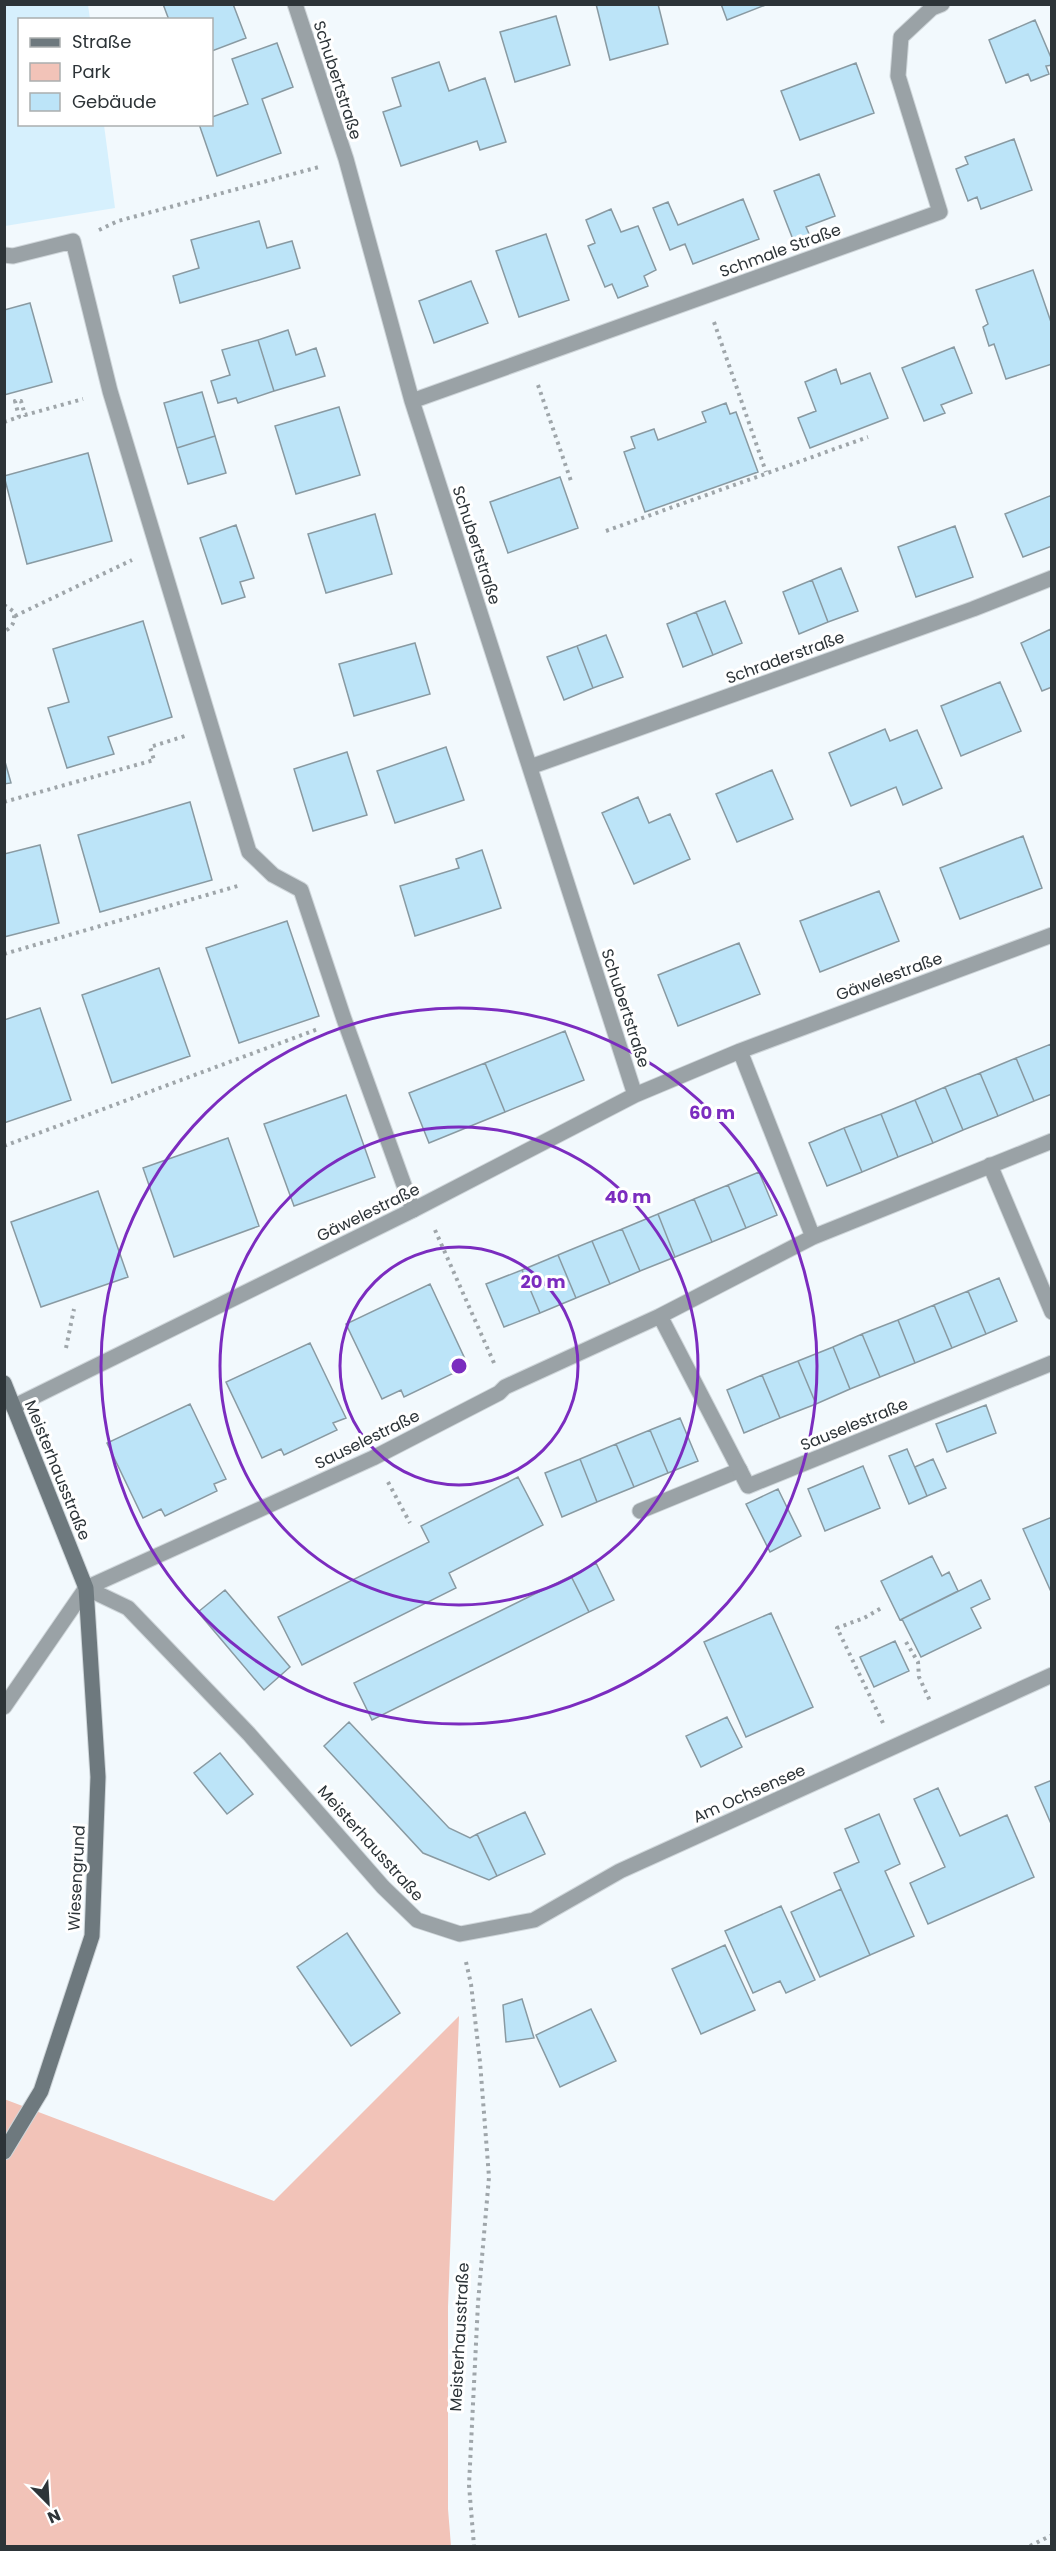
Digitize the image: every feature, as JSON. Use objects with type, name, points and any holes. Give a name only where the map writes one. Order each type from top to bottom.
[{"type":"street","name":"Schubertstraße","points":[[295,4],[346,159],[411,401],[635,1095]]},
{"type":"street","name":"Schmale Straße","points":[[411,401],[940,212],[898,76],[901,37],[932,8],[942,4]]},
{"type":"street","points":[[4,255],[13,256],[74,241],[110,391],[249,852],[273,875],[301,890],[344,1019],[418,1207]]},
{"type":"street","name":"Schraderstraße","points":[[530,767],[973,609],[1052,578]]},
{"type":"street","name":"Gäwelestraße","points":[[13,1407],[418,1207],[635,1095],[740,1051],[1052,935]]},
{"type":"street","points":[[740,1051],[813,1237]]},
{"type":"street","name":"Sauselestraße","points":[[86,1588],[373,1458],[499,1393],[505,1387],[660,1316],[813,1237],[1052,1141]]},
{"type":"street","points":[[990,1165],[1052,1312]]},
{"type":"street","points":[[640,1511],[740,1470],[660,1316]]},
{"type":"street","name":"Sauselestraße","points":[[740,1470],[748,1486],[1052,1363]]},
{"type":"street","name":"Meisterhausstraße","points":[[4,1383],[86,1588],[128,1608],[249,1734],[383,1887],[417,1920],[460,1934]]},
{"type":"street","points":[[4,1707],[86,1588]]},
{"type":"street","name":"Wiesengrund","points":[[4,2152],[41,2091],[92,1936],[98,1777],[86,1588]]},
{"type":"street","name":"Am Ochsensee","points":[[460,1934],[534,1920],[620,1871],[1052,1675]]},
{"type":"path","points":[[74,241],[118,221],[346,159]]},
{"type":"path","points":[[705,296],[766,472]]},
{"type":"path","points":[[529,359],[572,484]]},
{"type":"path","points":[[4,422],[19,417],[15,401],[21,401],[25,416],[110,391]]},
{"type":"path","points":[[606,531],[868,437]]},
{"type":"path","points":[[15,616],[157,549]]},
{"type":"path","points":[[4,605],[10,608],[15,616],[13,624],[4,632]]},
{"type":"path","points":[[4,802],[154,760],[150,747],[212,728]]},
{"type":"path","points":[[4,954],[273,875]]},
{"type":"path","points":[[4,1146],[344,1019]]},
{"type":"path","points":[[418,1207],[505,1387]]},
{"type":"path","points":[[373,1458],[394,1490],[410,1523]]},
{"type":"path","points":[[883,1607],[864,1618],[837,1628],[860,1679],[896,1747]]},
{"type":"path","points":[[906,1642],[918,1662],[919,1677],[942,1726]]},
{"type":"path","name":"Meisterhausstraße","points":[[460,1934],[471,1984],[489,2177],[478,2303],[470,2473],[474,2547]]},
{"type":"path","points":[[1030,2547],[1052,2535]]},
{"type":"shaded area","points":[[5,4],[88,5],[90,18],[18,18],[18,126],[104,126],[115,208],[5,226]]},
{"type":"green space","points":[[459,2016],[448,2307],[448,2509],[451,2546],[5,2546],[4,2099],[274,2201]]},
{"type":"building","points":[[163,4],[233,4],[246,38],[213,51],[213,18],[168,18]]},
{"type":"building","points":[[596,4],[658,4],[668,44],[610,60]]},
{"type":"building","points":[[721,4],[768,4],[727,20]]},
{"type":"building","points":[[556,16],[570,65],[515,82],[500,32]]},
{"type":"building","points":[[1035,20],[1052,60],[1052,65],[1046,66],[1049,74],[1031,81],[1028,74],[1006,83],[989,40]]},
{"type":"building","points":[[277,43],[293,87],[262,99],[281,153],[217,176],[200,126],[213,126],[213,117],[248,104],[232,59]]},
{"type":"building","points":[[439,62],[449,91],[485,78],[506,142],[480,150],[477,141],[401,166],[383,112],[401,106],[392,78]]},
{"type":"building","points":[[856,63],[874,113],[800,140],[781,91]]},
{"type":"building","points":[[1014,139],[1032,190],[981,209],[977,197],[968,201],[956,169],[968,164],[965,157]]},
{"type":"building","points":[[819,174],[835,216],[806,227],[810,236],[794,242],[774,191]]},
{"type":"building","points":[[743,199],[759,239],[693,264],[685,244],[670,250],[653,208],[668,202],[678,225]]},
{"type":"building","points":[[611,209],[621,232],[638,226],[656,270],[644,276],[648,286],[618,298],[612,284],[605,287],[588,246],[595,243],[586,220]]},
{"type":"building","points":[[259,221],[267,248],[292,241],[300,268],[180,303],[173,276],[199,268],[191,240]]},
{"type":"building","points":[[546,234],[569,300],[519,317],[496,251]]},
{"type":"building","points":[[1033,270],[1052,325],[1052,364],[1006,379],[994,344],[989,346],[983,327],[988,324],[976,290]]},
{"type":"building","points":[[471,281],[488,323],[434,343],[419,301]]},
{"type":"building","points":[[30,303],[52,382],[4,395],[4,310]]},
{"type":"building","points":[[288,330],[296,355],[316,348],[325,376],[274,391],[258,340]]},
{"type":"building","points":[[258,340],[274,391],[238,403],[236,398],[218,403],[211,381],[230,375],[222,350]]},
{"type":"building","points":[[954,347],[972,393],[941,405],[945,413],[924,421],[902,368]]},
{"type":"building","points":[[836,369],[841,384],[870,373],[888,418],[810,448],[798,418],[816,411],[805,382]]},
{"type":"building","points":[[202,392],[215,436],[177,448],[164,403]]},
{"type":"building","points":[[726,403],[730,414],[736,412],[758,472],[645,512],[624,452],[635,448],[631,437],[654,429],[658,440],[706,422],[702,412]]},
{"type":"building","points":[[339,407],[360,475],[296,494],[275,426]]},
{"type":"building","points":[[215,436],[226,473],[188,484],[177,448]]},
{"type":"building","points":[[88,453],[112,541],[27,564],[4,476]]},
{"type":"building","points":[[560,477],[578,528],[508,553],[490,502]]},
{"type":"building","points":[[1052,495],[1052,546],[1023,557],[1005,514]]},
{"type":"building","points":[[375,514],[392,574],[326,593],[308,534]]},
{"type":"building","points":[[236,525],[254,578],[240,582],[245,597],[222,604],[200,538]]},
{"type":"building","points":[[955,526],[973,577],[916,597],[898,547]]},
{"type":"building","points":[[841,568],[858,611],[828,622],[812,580]]},
{"type":"building","points":[[812,580],[828,622],[799,634],[783,592]]},
{"type":"building","points":[[725,601],[742,643],[713,655],[696,612]]},
{"type":"building","points":[[696,612],[713,655],[683,667],[667,624]]},
{"type":"building","points":[[143,621],[172,717],[108,737],[114,754],[67,768],[48,708],[69,702],[53,649]]},
{"type":"building","points":[[1051,629],[1052,687],[1042,691],[1021,643]]},
{"type":"building","points":[[606,635],[623,677],[593,688],[577,646]]},
{"type":"building","points":[[415,643],[430,694],[354,716],[339,664]]},
{"type":"building","points":[[577,646],[593,688],[564,700],[547,657]]},
{"type":"building","points":[[1000,682],[1021,731],[961,756],[941,706]]},
{"type":"building","points":[[885,729],[890,741],[917,730],[942,788],[903,805],[896,787],[851,806],[829,753]]},
{"type":"building","points":[[446,747],[464,800],[395,823],[377,771]]},
{"type":"building","points":[[347,752],[367,815],[313,831],[294,769]]},
{"type":"building","points":[[4,758],[11,783],[4,784]]},
{"type":"building","points":[[772,770],[793,819],[737,842],[716,794]]},
{"type":"building","points":[[638,797],[649,823],[670,814],[690,859],[634,884],[602,813]]},
{"type":"building","points":[[190,802],[212,880],[100,912],[78,835]]},
{"type":"building","points":[[1023,836],[1042,888],[960,919],[940,868]]},
{"type":"building","points":[[40,845],[59,923],[4,937],[4,854]]},
{"type":"building","points":[[482,850],[501,908],[415,936],[400,886],[459,868],[456,859]]},
{"type":"building","points":[[879,891],[899,941],[820,972],[800,921]]},
{"type":"building","points":[[287,921],[319,1016],[239,1043],[206,948]]},
{"type":"building","points":[[739,943],[760,994],[678,1026],[658,975]]},
{"type":"building","points":[[159,968],[190,1056],[112,1083],[82,995]]},
{"type":"building","points":[[40,1008],[71,1100],[4,1123],[4,1020]]},
{"type":"building","points":[[565,1031],[584,1080],[505,1112],[485,1063]]},
{"type":"building","points":[[1051,1044],[1052,1094],[1034,1101],[1016,1058]]},
{"type":"building","points":[[1016,1058],[1034,1101],[998,1116],[980,1073]]},
{"type":"building","points":[[485,1063],[505,1112],[429,1143],[409,1093]]},
{"type":"building","points":[[980,1073],[998,1116],[963,1130],[945,1087]]},
{"type":"building","points":[[945,1087],[963,1130],[933,1143],[915,1100]]},
{"type":"building","points":[[346,1095],[375,1177],[294,1206],[264,1124]]},
{"type":"building","points":[[915,1100],[933,1143],[898,1157],[881,1114]]},
{"type":"building","points":[[881,1114],[898,1157],[862,1172],[844,1128]]},
{"type":"building","points":[[844,1128],[862,1172],[827,1186],[809,1143]]},
{"type":"building","points":[[228,1138],[259,1226],[174,1257],[143,1168]]},
{"type":"building","points":[[759,1172],[777,1215],[746,1228],[728,1185]]},
{"type":"building","points":[[728,1185],[746,1228],[712,1242],[694,1199]]},
{"type":"building","points":[[98,1191],[128,1277],[41,1307],[11,1222]]},
{"type":"building","points":[[694,1199],[712,1242],[675,1257],[658,1214]]},
{"type":"building","points":[[658,1214],[675,1257],[640,1271],[622,1229]]},
{"type":"building","points":[[622,1229],[640,1271],[610,1284],[592,1241]]},
{"type":"building","points":[[592,1241],[610,1284],[576,1298],[558,1255]]},
{"type":"building","points":[[558,1255],[576,1298],[540,1313],[522,1270]]},
{"type":"building","points":[[522,1270],[540,1313],[504,1327],[486,1284]]},
{"type":"building","points":[[999,1278],[1017,1321],[986,1334],[968,1291]]},
{"type":"building","points":[[430,1284],[465,1359],[453,1365],[456,1372],[404,1397],[401,1390],[382,1399],[346,1324]]},
{"type":"building","points":[[968,1291],[986,1334],[952,1348],[934,1305]]},
{"type":"building","points":[[934,1305],[952,1348],[915,1363],[898,1320]]},
{"type":"building","points":[[898,1320],[915,1363],[880,1377],[862,1334]]},
{"type":"building","points":[[862,1334],[880,1377],[850,1389],[833,1347]]},
{"type":"building","points":[[310,1343],[346,1418],[333,1423],[337,1430],[284,1455],[281,1449],[262,1458],[226,1382]]},
{"type":"building","points":[[833,1347],[850,1389],[816,1404],[798,1361]]},
{"type":"building","points":[[798,1361],[816,1404],[780,1418],[762,1375]]},
{"type":"building","points":[[762,1375],[780,1418],[744,1433],[727,1390]]},
{"type":"building","points":[[190,1404],[226,1479],[214,1484],[217,1491],[165,1516],[161,1509],[143,1518],[107,1443]]},
{"type":"building","points":[[986,1405],[996,1433],[947,1452],[936,1424]]},
{"type":"building","points":[[680,1418],[698,1461],[668,1473],[650,1430]]},
{"type":"building","points":[[650,1430],[668,1473],[634,1487],[616,1444]]},
{"type":"building","points":[[616,1444],[634,1487],[597,1502],[580,1459]]},
{"type":"building","points":[[907,1449],[927,1496],[909,1504],[889,1456]]},
{"type":"building","points":[[580,1459],[597,1502],[562,1517],[545,1473]]},
{"type":"building","points":[[933,1459],[946,1488],[927,1496],[915,1467]]},
{"type":"building","points":[[863,1466],[880,1508],[825,1531],[808,1489]]},
{"type":"building","points":[[518,1477],[543,1525],[449,1573],[456,1588],[302,1665],[278,1617],[429,1542],[421,1526]]},
{"type":"building","points":[[778,1489],[801,1536],[770,1552],[746,1504]]},
{"type":"building","points":[[1052,1517],[1052,1594],[1023,1529]]},
{"type":"building","points":[[932,1556],[942,1576],[949,1572],[958,1591],[900,1620],[881,1581]]},
{"type":"building","points":[[596,1563],[614,1600],[589,1612],[571,1576]]},
{"type":"building","points":[[571,1576],[589,1612],[372,1720],[354,1683]]},
{"type":"building","points":[[981,1580],[990,1599],[971,1608],[981,1628],[921,1657],[902,1619]]},
{"type":"building","points":[[225,1590],[290,1667],[264,1690],[198,1612]]},
{"type":"building","points":[[771,1613],[813,1707],[746,1737],[704,1642]]},
{"type":"building","points":[[895,1641],[909,1671],[874,1687],[860,1657]]},
{"type":"building","points":[[727,1717],[742,1747],[701,1767],[686,1736]]},
{"type":"building","points":[[349,1722],[449,1828],[470,1838],[477,1834],[497,1876],[489,1880],[423,1853],[324,1746]]},
{"type":"building","points":[[220,1753],[253,1794],[227,1814],[194,1773]]},
{"type":"building","points":[[1052,1780],[1052,1826],[1035,1787]]},
{"type":"building","points":[[938,1788],[960,1836],[1007,1815],[1034,1877],[928,1924],[910,1883],[945,1867],[914,1799]]},
{"type":"building","points":[[525,1812],[545,1854],[497,1876],[477,1834]]},
{"type":"building","points":[[879,1814],[900,1864],[885,1871],[914,1936],[870,1955],[834,1873],[859,1862],[845,1829]]},
{"type":"building","points":[[841,1889],[870,1955],[820,1977],[791,1912]]},
{"type":"building","points":[[781,1906],[815,1980],[786,1993],[780,1981],[753,1993],[725,1931]]},
{"type":"building","points":[[347,1933],[400,2013],[351,2046],[297,1967]]},
{"type":"building","points":[[725,1945],[755,2010],[701,2034],[672,1969]]},
{"type":"building","points":[[522,1999],[534,2038],[506,2042],[503,2005]]},
{"type":"building","points":[[591,2009],[616,2061],[560,2087],[536,2035]]}]
